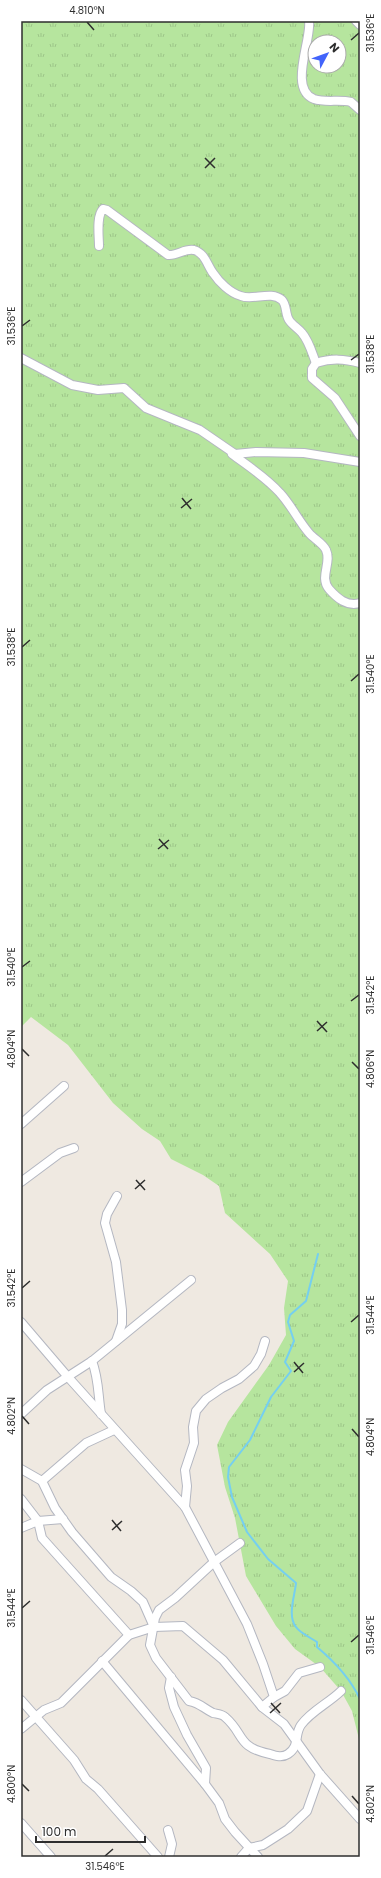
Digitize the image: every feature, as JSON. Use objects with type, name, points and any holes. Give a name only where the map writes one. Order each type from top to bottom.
[{"type":"street","points":[[309,21],[310,27],[303,52],[302,77],[304,90],[307,94],[317,100],[351,102],[360,110]]},
{"type":"street","points":[[356,21],[360,25]]},
{"type":"street","points":[[99,246],[100,217],[103,209],[107,210],[168,255],[174,255],[192,250],[198,252],[204,257],[216,278],[236,294],[246,298],[273,296],[282,299],[289,320],[307,341],[316,363]]},
{"type":"street","points":[[21,358],[61,380],[77,386],[98,390],[124,388],[146,408],[200,430],[225,448],[260,474],[279,492],[310,534],[322,545],[326,551],[327,559],[324,578],[328,588],[346,603],[355,605],[360,603]]},
{"type":"street","points":[[360,363],[336,359],[316,363],[312,369],[312,378],[339,403],[360,436]]},
{"type":"street","points":[[225,448],[235,454],[241,455],[256,452],[304,453],[360,462]]},
{"type":"street","points":[[21,1124],[64,1086]]},
{"type":"street","points":[[21,1182],[60,1153],[74,1148]]},
{"type":"street","points":[[116,1342],[122,1324],[122,1310],[116,1262],[105,1223],[107,1214],[117,1196]]},
{"type":"street","points":[[21,1414],[47,1390],[92,1361],[191,1280]]},
{"type":"street","points":[[21,1322],[114,1430],[185,1507],[247,1624],[274,1697]]},
{"type":"street","points":[[185,1507],[187,1486],[185,1470],[194,1443],[193,1427],[196,1411],[206,1399],[239,1379],[254,1366],[262,1354],[265,1341]]},
{"type":"street","points":[[92,1361],[97,1375],[101,1415]]},
{"type":"street","points":[[42,1481],[86,1443],[114,1430]]},
{"type":"street","points":[[21,1469],[42,1481],[55,1508],[111,1577],[131,1591],[143,1602],[154,1627]]},
{"type":"street","points":[[21,1499],[38,1521],[42,1538],[129,1635]]},
{"type":"street","points":[[21,1528],[38,1521],[63,1519]]},
{"type":"street","points":[[240,1542],[214,1562],[175,1598],[159,1610],[155,1618],[150,1645],[156,1658],[189,1701],[198,1702],[213,1713],[224,1716],[243,1742],[256,1752],[282,1757],[288,1754],[297,1742],[298,1732],[301,1725],[310,1715],[341,1692]]},
{"type":"street","points":[[21,1729],[37,1718],[44,1710],[61,1703],[129,1635],[154,1627],[183,1626],[223,1660],[262,1706],[284,1724],[320,1774],[360,1819]]},
{"type":"street","points":[[102,1661],[205,1784],[219,1803],[225,1819],[258,1857]]},
{"type":"street","points":[[262,1706],[285,1691],[299,1673],[320,1667]]},
{"type":"street","points":[[172,1677],[169,1688],[174,1707],[187,1735],[206,1768],[205,1784]]},
{"type":"street","points":[[21,1700],[74,1760],[86,1779],[98,1789],[158,1857]]},
{"type":"street","points":[[241,1857],[249,1848],[263,1845],[288,1829],[307,1811],[320,1774]]},
{"type":"street","points":[[21,1823],[51,1857]]},
{"type":"street","points":[[168,1830],[172,1844],[169,1857]]},
{"type":"green space","points":[[21,21],[360,21],[360,1743],[352,1711],[341,1691],[320,1667],[295,1649],[276,1626],[246,1576],[235,1518],[225,1487],[217,1445],[228,1422],[269,1365],[286,1335],[284,1308],[288,1281],[270,1254],[225,1213],[219,1186],[203,1175],[171,1159],[160,1141],[142,1129],[113,1103],[68,1045],[31,1017],[21,1027]]},
{"type":"waterway","points":[[318,1254],[306,1301],[290,1315],[288,1322],[294,1341],[285,1362],[291,1371],[271,1397],[250,1440],[229,1467],[228,1477],[232,1497],[247,1532],[268,1559],[296,1583],[292,1605],[293,1622],[298,1629],[317,1642],[317,1647],[342,1671],[352,1684],[360,1699]]}]
